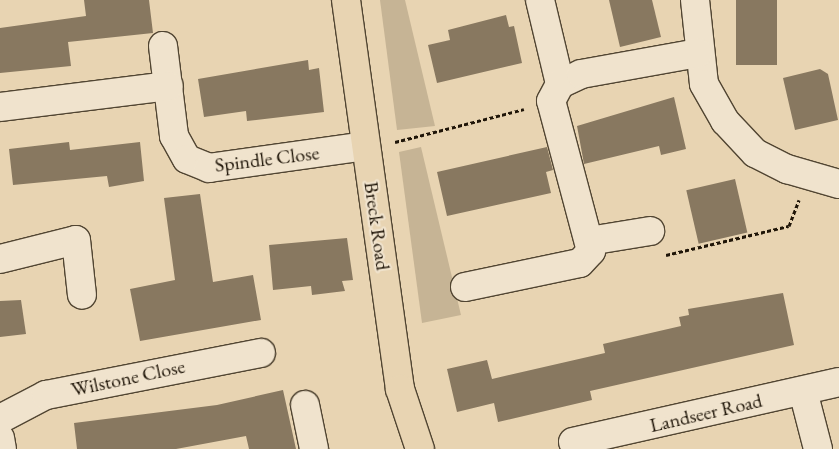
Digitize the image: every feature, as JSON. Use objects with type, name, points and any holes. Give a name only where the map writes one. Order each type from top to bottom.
[{"type":"main road","name":"Breck Road","points":[[346,0],[400,390],[420,449]]},
{"type":"street","points":[[464,286],[580,263],[591,251],[556,93],[540,0]]},
{"type":"street","points":[[695,0],[698,53],[704,84],[739,139],[773,162],[808,176],[839,184]]},
{"type":"street","name":"Spindle Close","points":[[164,46],[174,136],[187,159],[209,168],[365,146]]},
{"type":"street","points":[[556,93],[581,74],[698,53]]},
{"type":"street","points":[[0,107],[168,86]]},
{"type":"street","points":[[589,242],[650,231]]},
{"type":"street","points":[[0,259],[76,240],[82,295]]},
{"type":"street","name":"Wilstone Close","points":[[0,420],[46,395],[262,353]]},
{"type":"street","name":"Landseer Road","points":[[573,442],[839,382]]},
{"type":"street","points":[[803,391],[818,449]]},
{"type":"street","points":[[305,405],[314,449]]},
{"type":"street","points":[[0,438],[2,449]]},
{"type":"path","points":[[365,146],[466,128],[556,93]]},
{"type":"path","points":[[650,231],[656,257],[789,226],[808,176]]},
{"type":"shaded area","points":[[380,0],[405,0],[435,126],[397,130]]},
{"type":"shaded area","points":[[421,147],[461,315],[422,323],[399,152]]},
{"type":"building","points":[[84,0],[149,0],[153,33],[68,42],[71,66],[0,73],[0,28],[86,16]]},
{"type":"building","points":[[609,0],[652,0],[661,37],[620,47]]},
{"type":"building","points":[[736,0],[777,0],[777,65],[736,65]]},
{"type":"building","points":[[506,15],[509,27],[514,26],[522,63],[437,83],[428,45],[450,40],[448,30]]},
{"type":"building","points":[[308,60],[309,70],[319,68],[324,112],[247,121],[246,111],[204,117],[198,79]]},
{"type":"building","points":[[820,69],[828,74],[838,120],[795,130],[783,78]]},
{"type":"building","points":[[674,97],[686,149],[661,155],[659,146],[584,164],[577,126]]},
{"type":"building","points":[[69,142],[70,150],[140,142],[144,181],[109,187],[107,176],[13,185],[9,149]]},
{"type":"building","points":[[547,147],[553,170],[546,172],[551,193],[447,216],[437,172]]},
{"type":"building","points":[[735,179],[747,233],[699,244],[686,190]]},
{"type":"building","points":[[200,194],[213,282],[253,275],[261,320],[140,341],[130,289],[175,280],[164,198]]},
{"type":"building","points":[[347,238],[353,280],[342,281],[345,291],[312,295],[311,286],[273,290],[269,245]]},
{"type":"building","points":[[783,293],[794,345],[590,391],[592,400],[498,422],[494,403],[457,412],[447,369],[487,360],[492,379],[605,353],[603,344],[681,326],[679,317],[689,315],[688,309]]},
{"type":"building","points":[[21,300],[26,334],[0,337],[0,301]]},
{"type":"building","points":[[283,390],[296,449],[249,449],[246,436],[176,449],[77,449],[74,423],[217,405]]}]
